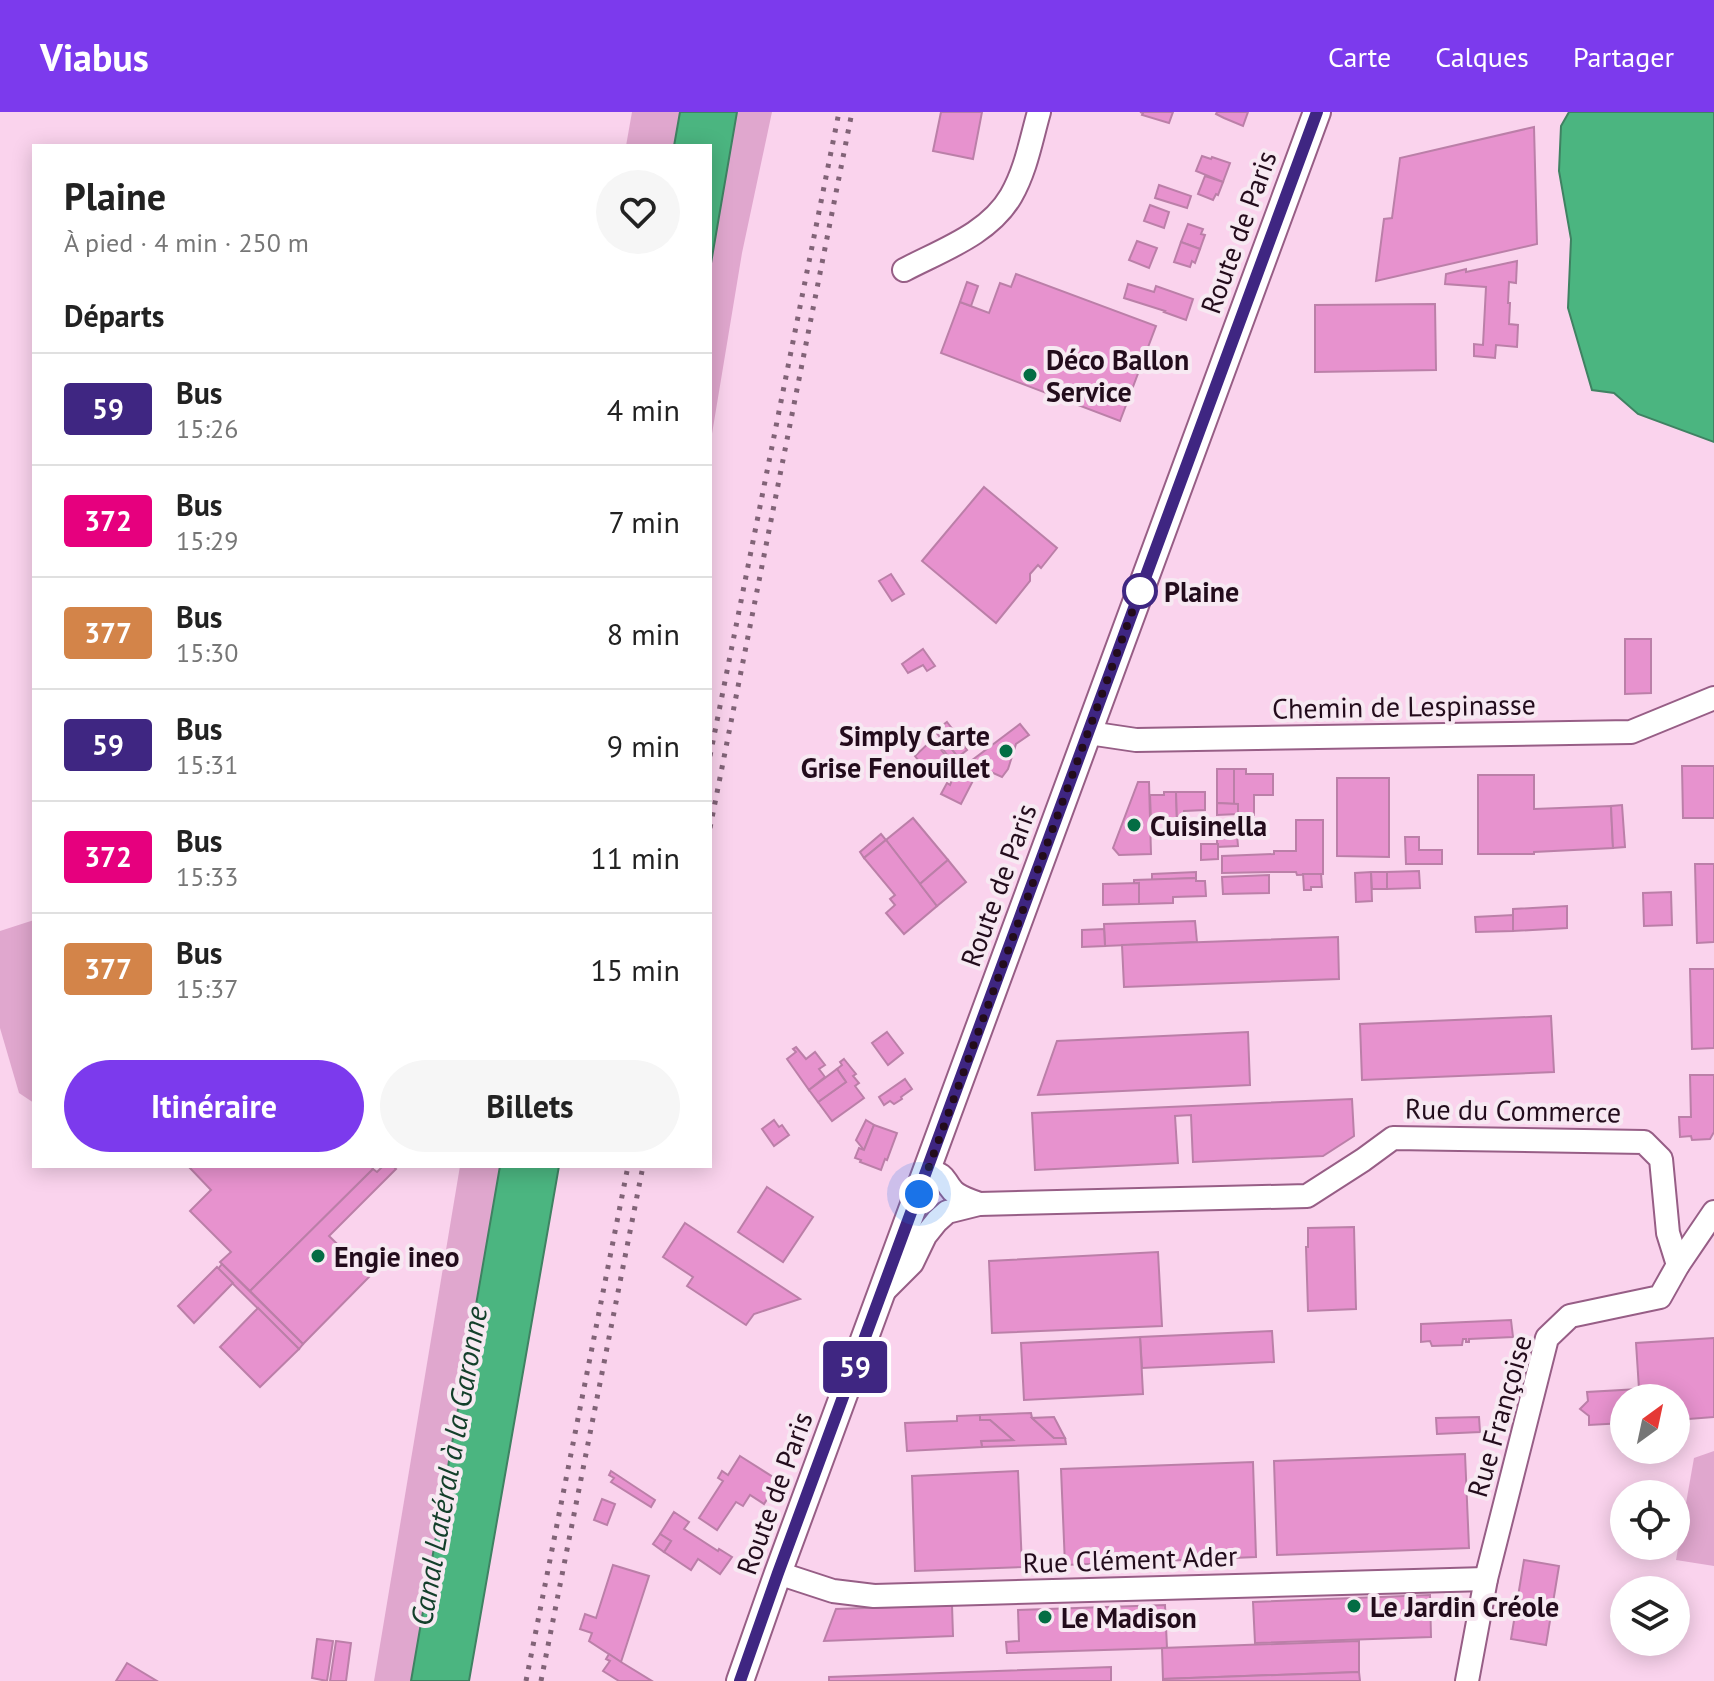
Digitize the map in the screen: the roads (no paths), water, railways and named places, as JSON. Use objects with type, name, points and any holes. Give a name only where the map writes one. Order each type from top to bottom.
[{"type":"main road","name":"Route de Paris","points":[[740,1681],[1317,112]]},
{"type":"street","points":[[904,270],[973,234],[993,219],[1011,195],[1022,172],[1039,112]]},
{"type":"street","name":"Chemin de Lespinasse","points":[[1089,733],[1136,740],[1631,732],[1714,698]]},
{"type":"street","name":"Rue du Commerce","points":[[883,1292],[912,1263],[925,1236],[947,1212],[979,1204],[1307,1196],[1393,1138],[1644,1142],[1661,1159],[1668,1233],[1678,1265]]},
{"type":"street","points":[[928,1169],[944,1175],[952,1190],[961,1197],[979,1204]]},
{"type":"street","name":"Rue Françoise","points":[[1467,1681],[1486,1579],[1547,1338],[1570,1316],[1660,1297],[1714,1212]]},
{"type":"street","name":"Rue Clément Ader","points":[[778,1573],[833,1591],[874,1596],[1486,1579]]},
{"type":"railway","points":[[712,746],[839,112]]},
{"type":"railway","points":[[712,818],[852,112]]},
{"type":"railway","points":[[526,1681],[628,1168]]},
{"type":"railway","points":[[541,1681],[643,1168]]},
{"type":"place","name":"Déco Ballon Service","points":[[1030,375]]},
{"type":"place","name":"Plaine","points":[[1140,591]]},
{"type":"place","name":"Simply Carte Grise Fenouillet","points":[[1006,751]]},
{"type":"place","name":"Cuisinella","points":[[1134,825]]},
{"type":"place","name":"Engie ineo","points":[[318,1256]]},
{"type":"place","name":"Le Jardin Créole","points":[[1354,1606]]},
{"type":"place","name":"Le Madison","points":[[1045,1617]]},
{"type":"water label","name":"Canal Latéral à la Garonne","points":[[448,1466]]}]
